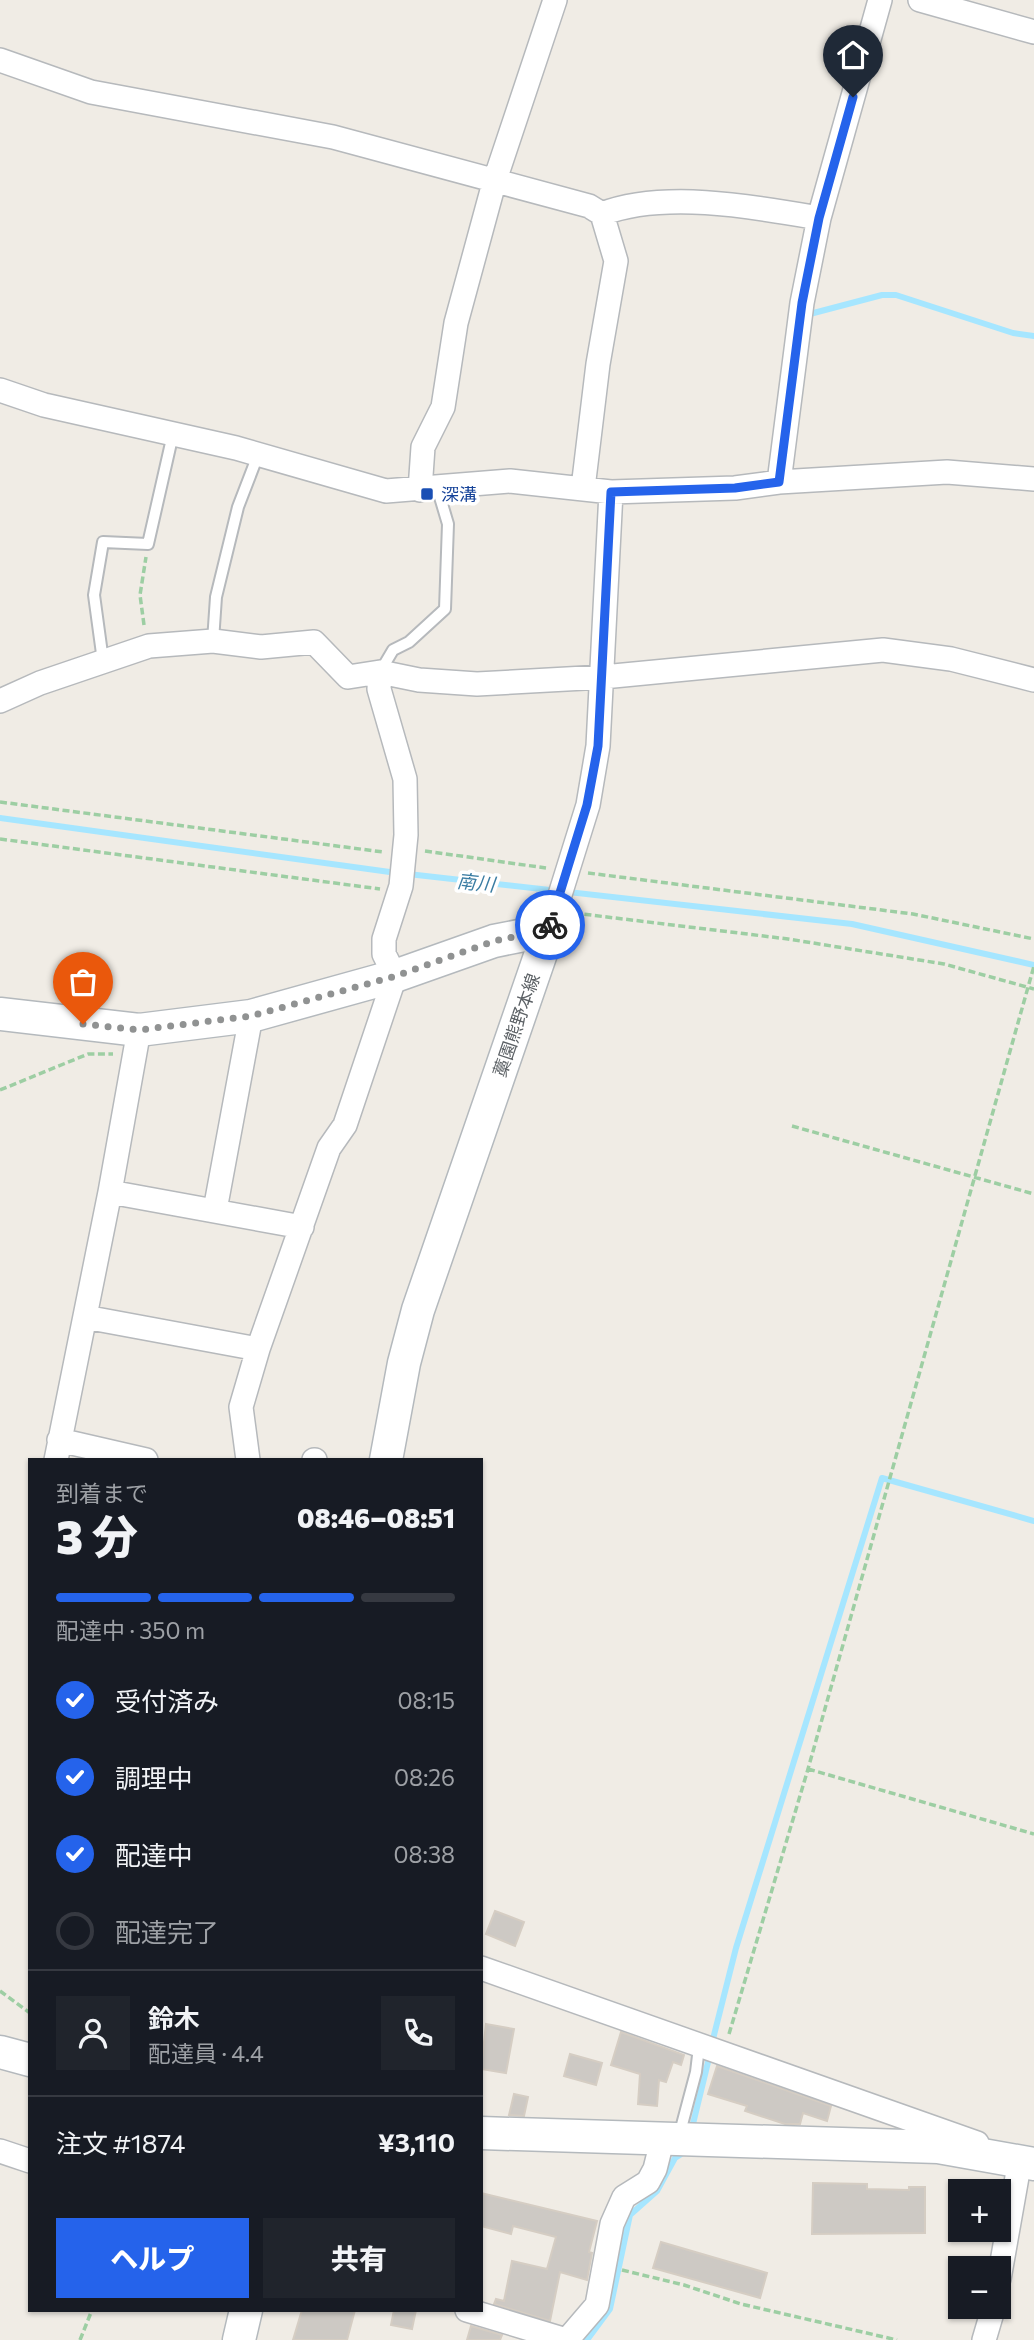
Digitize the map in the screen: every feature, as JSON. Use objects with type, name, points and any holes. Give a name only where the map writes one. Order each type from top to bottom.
[{"type":"main road","points":[[0,1014],[136,1042],[251,1016],[396,976],[494,941],[553,915]]},
{"type":"main road","name":"藁園熊野本線","points":[[386,1458],[404,1363],[418,1310],[553,915]]},
{"type":"main road","points":[[0,2052],[28,2059]]},
{"type":"main road","points":[[483,2133],[938,2147],[1027,2162]]},
{"type":"main road","points":[[239,2340],[246,2312]]},
{"type":"street","points":[[428,489],[423,447],[443,407],[456,323],[494,183],[555,0]]},
{"type":"street","points":[[779,482],[802,303],[819,218],[880,0]]},
{"type":"street","points":[[920,0],[1034,32]]},
{"type":"street","points":[[0,60],[91,92],[332,137],[494,183],[589,206],[602,214],[617,261],[598,363],[583,488]]},
{"type":"street","points":[[602,214],[620,207],[683,203],[752,206],[819,218]]},
{"type":"street","points":[[0,390],[44,405],[258,455],[386,491],[510,481],[611,492],[735,488],[779,482],[947,472],[1034,479]]},
{"type":"street","points":[[553,915],[587,805],[594,770],[603,677],[611,492]]},
{"type":"street","points":[[0,701],[149,646],[213,641],[261,647],[314,642],[348,677],[380,672],[419,680],[477,684],[603,677],[883,650],[951,659],[1034,680]]},
{"type":"street","points":[[248,1458],[242,1407],[258,1349],[329,1147],[345,1125],[396,976],[384,954],[384,939],[400,889],[405,779],[379,689],[380,672]]},
{"type":"street","points":[[215,1210],[251,1016]]},
{"type":"street","points":[[128,1458],[58,1450],[110,1192],[136,1042]]},
{"type":"street","points":[[110,1192],[302,1227]]},
{"type":"street","points":[[85,1317],[258,1349]]},
{"type":"street","points":[[483,1969],[699,2047],[922,2122],[1027,2162],[1005,2256]]},
{"type":"street","points":[[474,2312],[567,2340],[597,2305],[612,2224],[624,2197],[648,2182],[671,2137]]},
{"type":"street","points":[[0,2151],[28,2160]]},
{"type":"street","points":[[984,2340],[990,2319]]},
{"type":"lane","points":[[103,661],[94,595],[103,542],[148,544],[173,434]]},
{"type":"lane","points":[[213,641],[219,584],[237,507],[258,455]]},
{"type":"lane","points":[[380,672],[393,650],[409,642],[445,609],[448,524],[428,489]]},
{"type":"lane","points":[[671,2137],[696,2072],[699,2047]]},
{"type":"path","points":[[148,544],[140,595],[149,646]]},
{"type":"path","points":[[0,802],[385,852],[914,914],[1034,939]]},
{"type":"path","points":[[0,839],[400,889]]},
{"type":"path","points":[[553,915],[789,939],[944,964],[1029,985],[1034,989]]},
{"type":"path","points":[[723,2055],[808,1769],[1034,966]]},
{"type":"path","points":[[0,1090],[88,1055],[136,1042]]},
{"type":"path","points":[[792,1126],[1034,1194]]},
{"type":"path","points":[[808,1769],[1034,1834]]},
{"type":"path","points":[[0,1991],[28,2011]]},
{"type":"path","points":[[606,2267],[684,2285],[741,2304],[897,2340]]},
{"type":"path","points":[[80,2340],[91,2312]]},
{"type":"building","points":[[495,1911],[524,1922],[515,1946],[486,1934]]},
{"type":"building","points":[[486,2024],[514,2029],[506,2073],[483,2069]]},
{"type":"building","points":[[621,2032],[684,2055],[681,2065],[673,2062],[666,2082],[659,2080],[657,2106],[638,2104],[640,2074],[611,2065]]},
{"type":"building","points":[[570,2054],[602,2063],[596,2085],[564,2076]]},
{"type":"building","points":[[717,2066],[831,2106],[827,2121],[803,2113],[800,2124],[785,2124],[745,2111],[747,2106],[708,2094]]},
{"type":"building","points":[[514,2094],[528,2097],[524,2116],[509,2115]]},
{"type":"building","points":[[813,2183],[867,2184],[867,2189],[909,2190],[909,2187],[925,2187],[925,2233],[812,2234]]},
{"type":"building","points":[[483,2193],[597,2221],[589,2252],[592,2253],[587,2280],[560,2272],[550,2321],[494,2304],[496,2299],[504,2301],[512,2261],[547,2269],[556,2237],[513,2226],[511,2234],[483,2227]]},
{"type":"building","points":[[661,2242],[767,2273],[760,2298],[653,2268]]},
{"type":"building","points":[[301,2312],[354,2312],[347,2340],[293,2340]]},
{"type":"building","points":[[394,2312],[416,2312],[412,2329],[391,2325]]},
{"type":"building","points":[[471,2326],[502,2335],[500,2340],[467,2340]]},
{"type":"waterway","points":[[806,315],[882,295],[896,295],[1013,333],[1034,336]]},
{"type":"waterway","name":"南川","points":[[0,818],[397,873]]},
{"type":"waterway","name":"南川","points":[[408,874],[852,924],[1034,965]]},
{"type":"waterway","points":[[712,2043],[736,1948],[882,1478],[1034,1521]]},
{"type":"waterway","points":[[691,2132],[710,2054]]},
{"type":"waterway","points":[[587,2340],[610,2309],[630,2215],[657,2191],[675,2158],[686,2151]]},
{"type":"way so far","points":[[83,1024],[139,1030],[251,1016],[396,976],[494,941],[549,930],[550,925]]},
{"type":"place","name":"深溝","points":[[427,494]]},
{"type":"route","points":[[550,925],[587,805],[598,746],[611,492],[735,488],[779,482],[802,303],[819,218],[853,97]]}]
